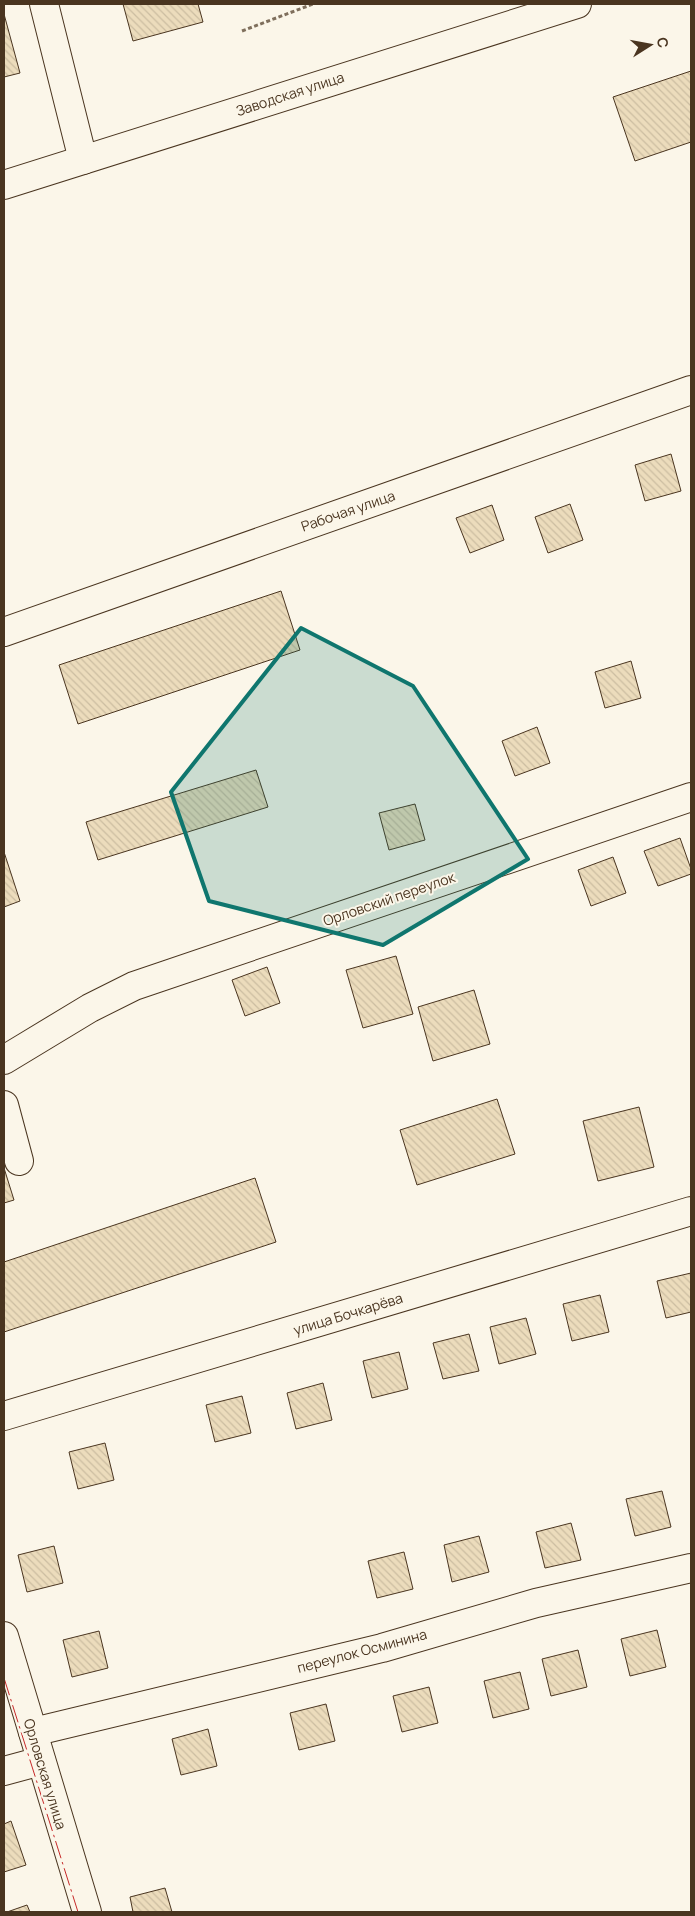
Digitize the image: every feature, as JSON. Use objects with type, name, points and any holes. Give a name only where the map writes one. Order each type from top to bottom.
[{"type":"street","points":[[44,4],[83,160]]},
{"type":"street","name":"Заводская улица","points":[[4,185],[576,4]]},
{"type":"street","name":"Рабочая улица","points":[[4,632],[691,390]]},
{"type":"street","name":"Орловский переулок","points":[[4,1060],[90,1008],[134,986],[691,797]]},
{"type":"street","points":[[4,1105],[19,1161]]},
{"type":"street","name":"улица Бочкарёва","points":[[4,1416],[691,1211]]},
{"type":"street","name":"переулок Осминина","points":[[33,1732],[382,1648],[536,1603],[691,1568]]},
{"type":"street","name":"Орловская улица","points":[[4,1636],[87,1912]]},
{"type":"street","points":[[4,1771],[41,1761]]},
{"type":"path","points":[[242,31],[313,4]]},
{"type":"highlighted area","points":[[301,628],[413,686],[528,859],[383,945],[209,901],[171,792]]},
{"type":"building","points":[[123,4],[198,4],[203,22],[133,41]]},
{"type":"building","points":[[4,14],[20,73],[4,77]]},
{"type":"building","points":[[691,71],[691,142],[635,161],[613,97]]},
{"type":"building","points":[[671,454],[681,491],[645,501],[635,465]]},
{"type":"building","points":[[570,504],[583,540],[548,553],[535,517]]},
{"type":"building","points":[[492,505],[504,540],[470,553],[456,518]]},
{"type":"building","points":[[281,591],[300,650],[78,724],[59,665]]},
{"type":"building","points":[[631,661],[641,698],[605,708],[595,672]]},
{"type":"building","points":[[537,727],[550,763],[515,776],[502,741]]},
{"type":"building","points":[[256,770],[268,807],[98,860],[86,822]]},
{"type":"building","points":[[415,804],[425,840],[389,850],[379,813]]},
{"type":"building","points":[[680,838],[691,874],[658,886],[644,851]]},
{"type":"building","points":[[4,852],[20,901],[4,907]]},
{"type":"building","points":[[613,857],[626,893],[591,906],[578,870]]},
{"type":"building","points":[[396,956],[413,1014],[363,1028],[346,970]]},
{"type":"building","points":[[267,967],[280,1003],[245,1016],[232,980]]},
{"type":"building","points":[[474,990],[490,1044],[433,1061],[418,1007]]},
{"type":"building","points":[[497,1099],[515,1154],[417,1185],[400,1130]]},
{"type":"building","points":[[639,1107],[654,1167],[598,1181],[583,1121]]},
{"type":"building","points":[[4,1168],[14,1200],[4,1203]]},
{"type":"building","points":[[255,1178],[276,1242],[4,1332],[4,1262]]},
{"type":"building","points":[[691,1273],[691,1312],[666,1318],[657,1281]]},
{"type":"building","points":[[600,1295],[609,1332],[572,1341],[563,1304]]},
{"type":"building","points":[[526,1318],[536,1354],[499,1364],[490,1327]]},
{"type":"building","points":[[469,1334],[479,1371],[443,1379],[433,1343]]},
{"type":"building","points":[[399,1352],[408,1389],[372,1398],[363,1361]]},
{"type":"building","points":[[323,1383],[332,1420],[296,1429],[287,1393]]},
{"type":"building","points":[[242,1396],[251,1433],[215,1442],[206,1405]]},
{"type":"building","points":[[105,1443],[114,1480],[78,1489],[69,1452]]},
{"type":"building","points":[[662,1491],[671,1527],[635,1536],[626,1499]]},
{"type":"building","points":[[571,1523],[581,1560],[545,1568],[536,1532]]},
{"type":"building","points":[[479,1536],[489,1572],[452,1582],[444,1545]]},
{"type":"building","points":[[54,1546],[63,1583],[27,1592],[18,1555]]},
{"type":"building","points":[[404,1552],[413,1589],[377,1598],[368,1561]]},
{"type":"building","points":[[657,1630],[666,1667],[630,1676],[621,1639]]},
{"type":"building","points":[[99,1631],[108,1668],[72,1677],[63,1640]]},
{"type":"building","points":[[578,1650],[587,1687],[551,1696],[542,1659]]},
{"type":"building","points":[[520,1672],[529,1709],[493,1718],[484,1681]]},
{"type":"building","points":[[429,1687],[438,1723],[402,1732],[393,1696]]},
{"type":"building","points":[[326,1704],[335,1741],[299,1750],[290,1713]]},
{"type":"building","points":[[208,1729],[217,1766],[181,1775],[172,1739]]},
{"type":"building","points":[[11,1821],[26,1865],[4,1872],[4,1824]]},
{"type":"building","points":[[165,1888],[172,1912],[133,1912],[130,1897]]},
{"type":"building","points":[[27,1905],[30,1912],[7,1912]]},
{"type":"power","points":[[4,1678],[78,1912]]}]
